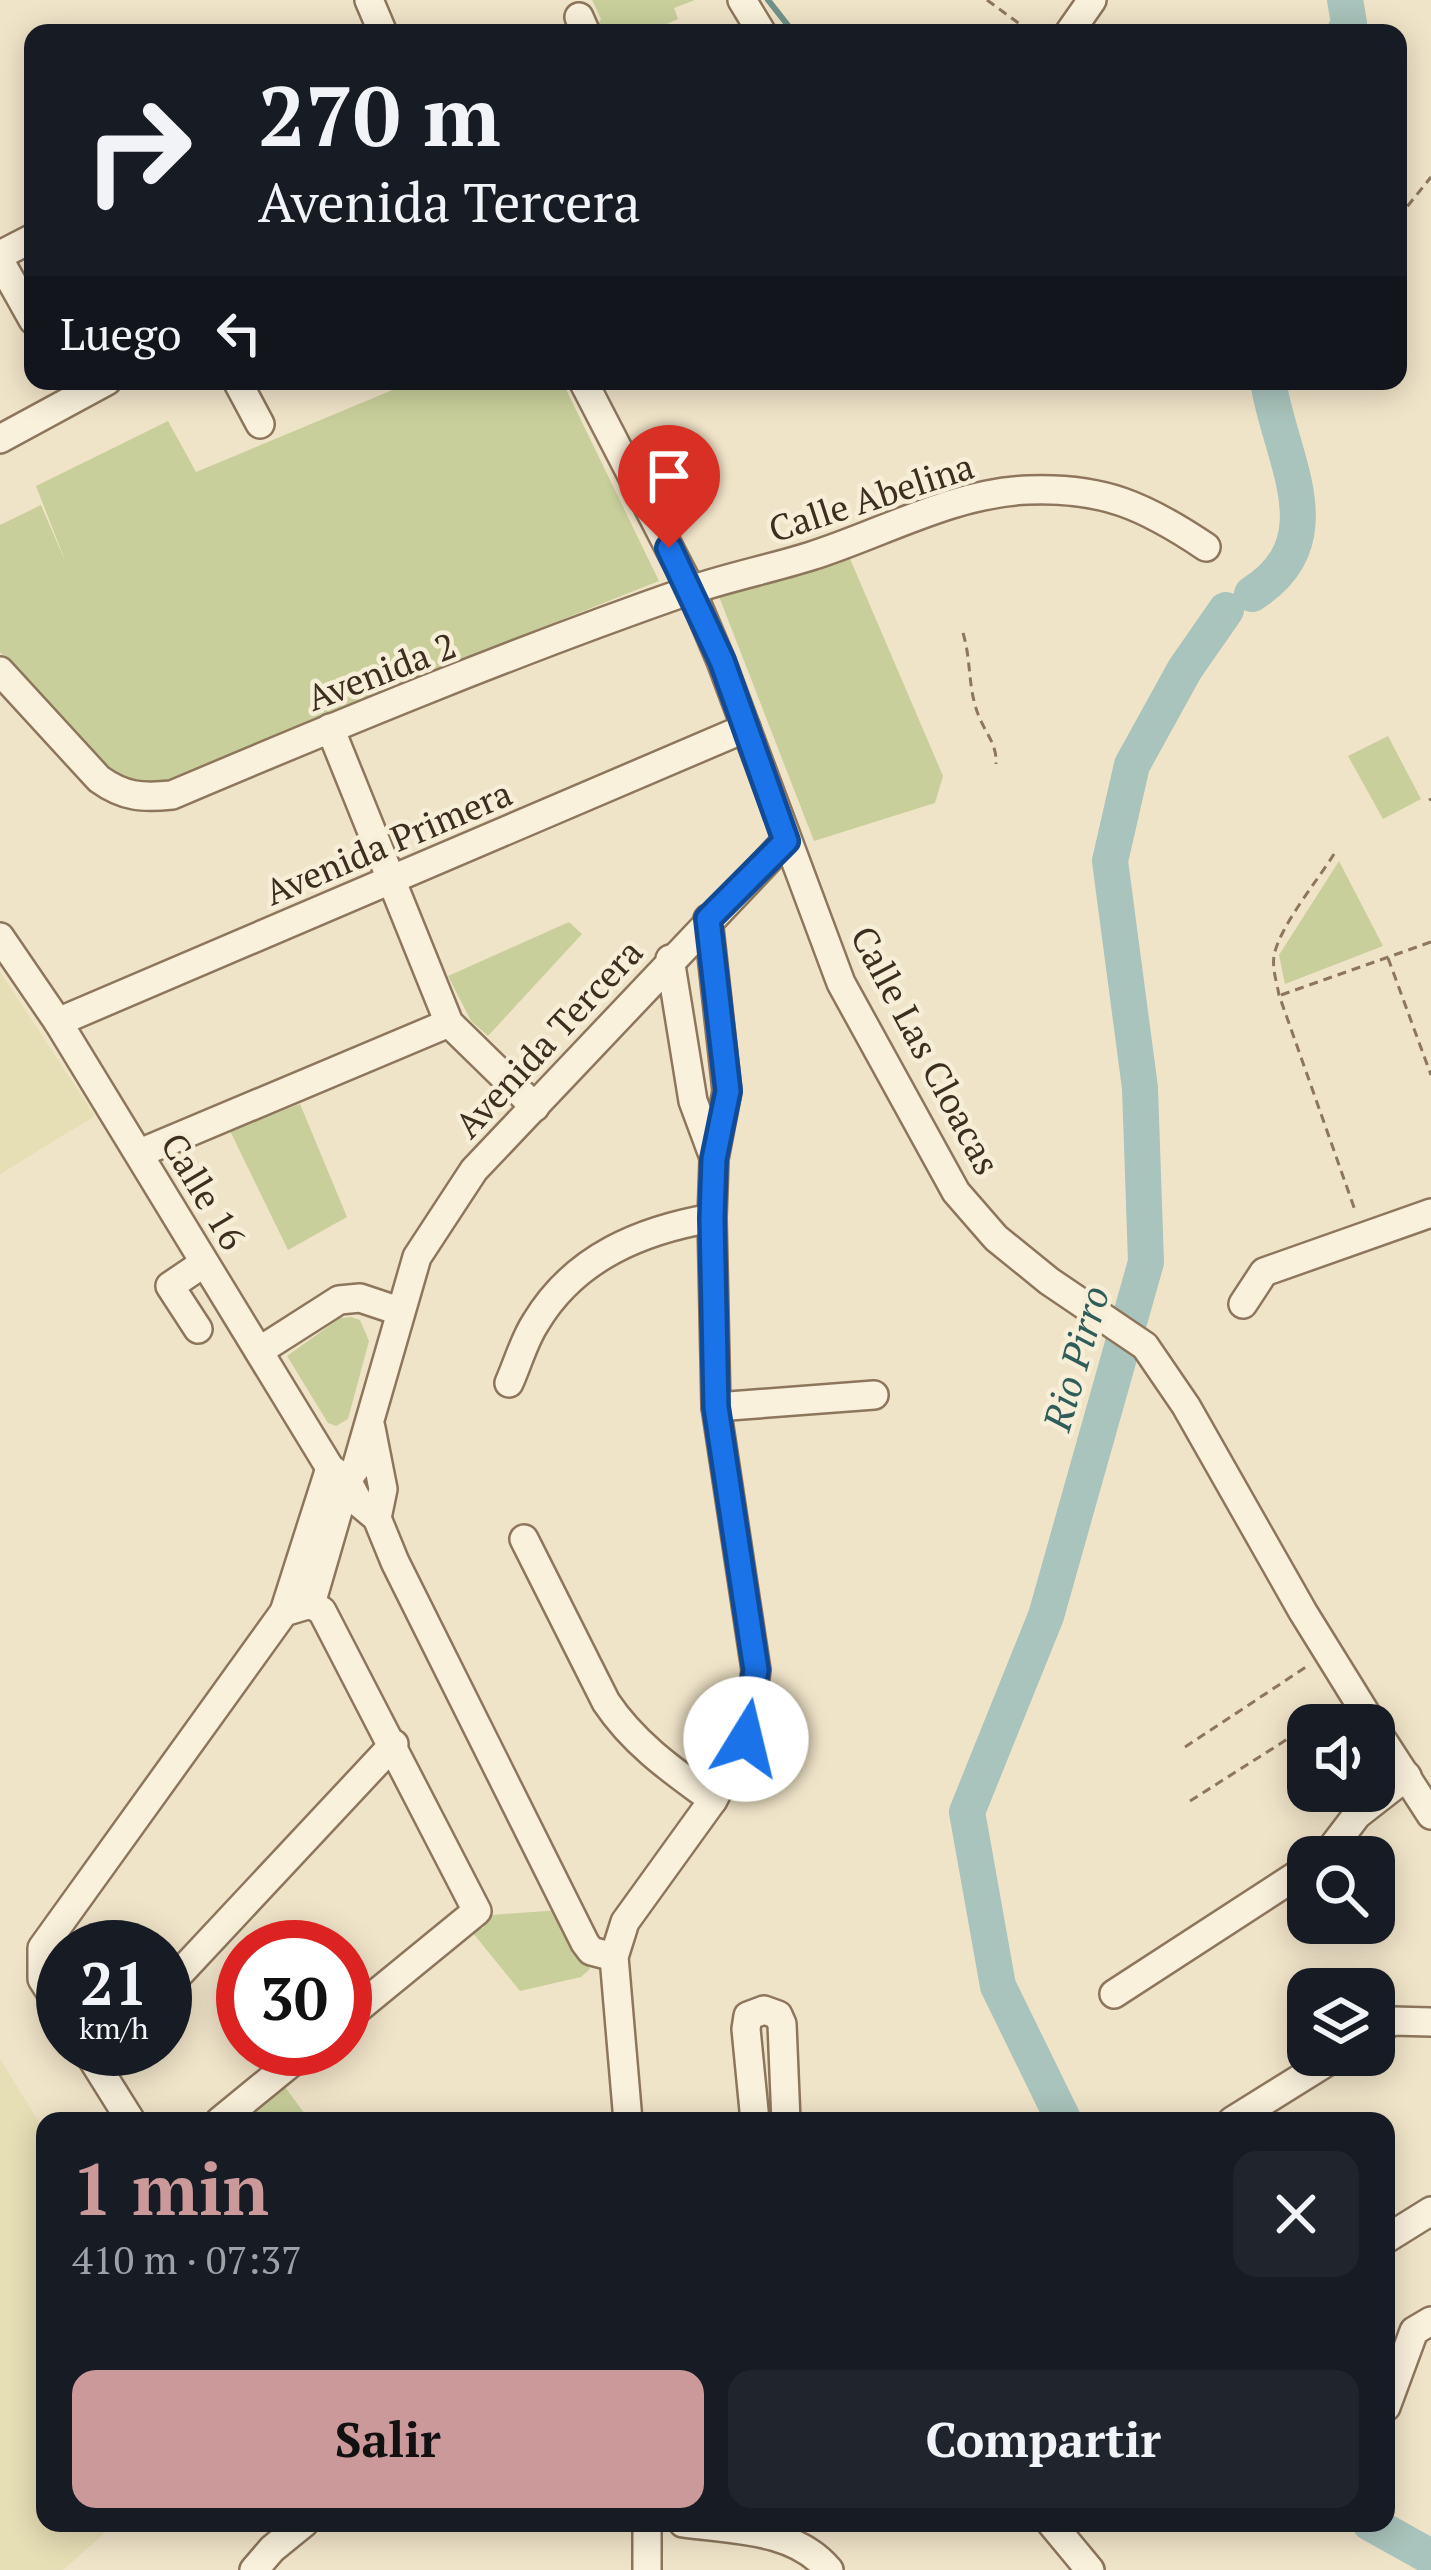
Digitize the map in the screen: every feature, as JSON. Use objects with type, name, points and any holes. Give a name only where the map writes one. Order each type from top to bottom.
[{"type":"street","points":[[0,258],[24,303]]},
{"type":"street","points":[[0,439],[68,390]]},
{"type":"street","points":[[242,390],[260,424]]},
{"type":"street","name":"Calle Las Cloacas","points":[[588,390],[691,590],[841,982],[956,1192],[996,1238],[1049,1281],[1145,1346],[1186,1406],[1359,1704]]},
{"type":"street","name":"Calle Abelina","points":[[691,590],[812,556],[980,497],[1026,490],[1120,500],[1154,512],[1206,547]]},
{"type":"street","name":"Avenida 2","points":[[0,671],[118,794],[172,795],[330,728],[691,590]]},
{"type":"street","points":[[330,728],[449,1023],[536,1107]]},
{"type":"street","name":"Avenida Primera","points":[[58,1022],[746,728]]},
{"type":"street","name":"Avenida Tercera","points":[[63,1920],[298,1607],[338,1474],[356,1468],[417,1257],[474,1170],[786,841]]},
{"type":"street","points":[[627,2112],[614,1957],[626,1922],[713,1800],[746,1739],[756,1670],[716,1407],[714,1159],[728,1091],[708,919]]},
{"type":"street","name":"Calle 16","points":[[0,937],[58,1022],[338,1474],[377,1518]]},
{"type":"street","points":[[670,959],[693,1101],[714,1159]]},
{"type":"street","points":[[140,1153],[449,1023]]},
{"type":"street","points":[[1243,1304],[1264,1271],[1431,1213]]},
{"type":"street","points":[[509,1383],[536,1320],[590,1265],[606,1252],[658,1228],[712,1218]]},
{"type":"street","points":[[198,1329],[170,1286],[204,1263]]},
{"type":"street","points":[[259,1351],[339,1300],[360,1298],[399,1310]]},
{"type":"street","points":[[716,1407],[874,1395]]},
{"type":"street","points":[[369,1416],[383,1490],[377,1518],[395,1562],[585,1943],[591,1951],[614,1957]]},
{"type":"street","points":[[524,1539],[622,1726],[658,1760],[713,1800]]},
{"type":"street","points":[[298,1607],[322,1611],[477,1911],[372,1997]]},
{"type":"street","points":[[192,1960],[394,1744]]},
{"type":"street","name":"Calle Las Cloacas","points":[[1395,1758],[1428,1805]]},
{"type":"street","points":[[1341,1836],[1357,1815],[1407,1776]]},
{"type":"street","points":[[1114,1994],[1287,1882]]},
{"type":"street","points":[[754,2112],[746,2029],[748,2016],[764,2010],[778,2015],[782,2024],[786,2112]]},
{"type":"street","points":[[1395,2021],[1431,2022]]},
{"type":"street","points":[[108,2076],[126,2112]]},
{"type":"street","points":[[231,2112],[275,2076]]},
{"type":"street","points":[[1247,2112],[1305,2076]]},
{"type":"street","points":[[1395,2233],[1431,2211]]},
{"type":"street","points":[[1395,2383],[1414,2331],[1431,2321]]},
{"type":"street","points":[[254,2570],[292,2532]]},
{"type":"street","points":[[647,2532],[647,2570]]},
{"type":"street","points":[[749,2532],[779,2536],[830,2570]]},
{"type":"street","points":[[1058,2532],[1090,2570]]},
{"type":"path","points":[[987,0],[1020,24]]},
{"type":"path","points":[[1407,207],[1431,177]]},
{"type":"path","points":[[963,633],[972,665],[968,685],[981,722],[997,748],[996,764]]},
{"type":"path","points":[[1334,854],[1274,952],[1279,995],[1365,1238]]},
{"type":"path","points":[[1279,995],[1431,942]]},
{"type":"path","points":[[1388,958],[1431,1075]]},
{"type":"path","points":[[1185,1747],[1328,1653]]},
{"type":"path","points":[[1343,1704],[1354,1697]]},
{"type":"path","points":[[1190,1801],[1287,1740]]},
{"type":"shaded area","points":[[0,972],[95,1116],[0,1174]]},
{"type":"shaded area","points":[[0,2059],[36,2117],[36,2532],[106,2532],[63,2570],[0,2570]]},
{"type":"green space","points":[[592,0],[695,0],[674,8],[678,19],[667,24],[598,24],[601,19]]},
{"type":"green space","points":[[392,390],[566,390],[659,581],[330,712],[267,747],[171,787],[146,789],[104,772],[0,652],[0,525],[41,505],[66,563],[36,486],[168,421],[196,472]]},
{"type":"green space","points":[[848,554],[943,776],[935,803],[814,841],[718,594]]},
{"type":"green space","points":[[1388,736],[1421,799],[1383,819],[1348,756]]},
{"type":"green space","points":[[1339,861],[1383,946],[1285,984],[1279,955]]},
{"type":"green space","points":[[569,922],[582,934],[488,1036],[471,1021],[448,976]]},
{"type":"green space","points":[[300,1104],[347,1217],[288,1250],[230,1131]]},
{"type":"green space","points":[[340,1318],[360,1320],[369,1341],[348,1419],[336,1426],[328,1423],[287,1356]]},
{"type":"green space","points":[[560,1910],[590,1969],[581,1977],[520,1991],[472,1932],[483,1928],[491,1915]]},
{"type":"green space","points":[[285,2087],[303,2112],[256,2112]]},
{"type":"waterway","points":[[768,0],[787,24]]},
{"type":"waterway","points":[[1345,0],[1348,24]]},
{"type":"waterway","name":"Rio Pirro","points":[[1252,594],[1278,573],[1292,549],[1298,523],[1291,468],[1270,390]]},
{"type":"waterway","name":"Rio Pirro","points":[[1060,2112],[998,1986],[967,1812],[1046,1616],[1146,1262],[1140,1088],[1110,861],[1132,765],[1185,669],[1226,610]]},
{"type":"waterway","name":"Rio Pirro","points":[[1386,2532],[1431,2557]]},
{"type":"route","points":[[669,548],[722,661],[786,841],[708,919],[728,1091],[714,1159],[716,1407],[756,1670],[746,1739]]}]
